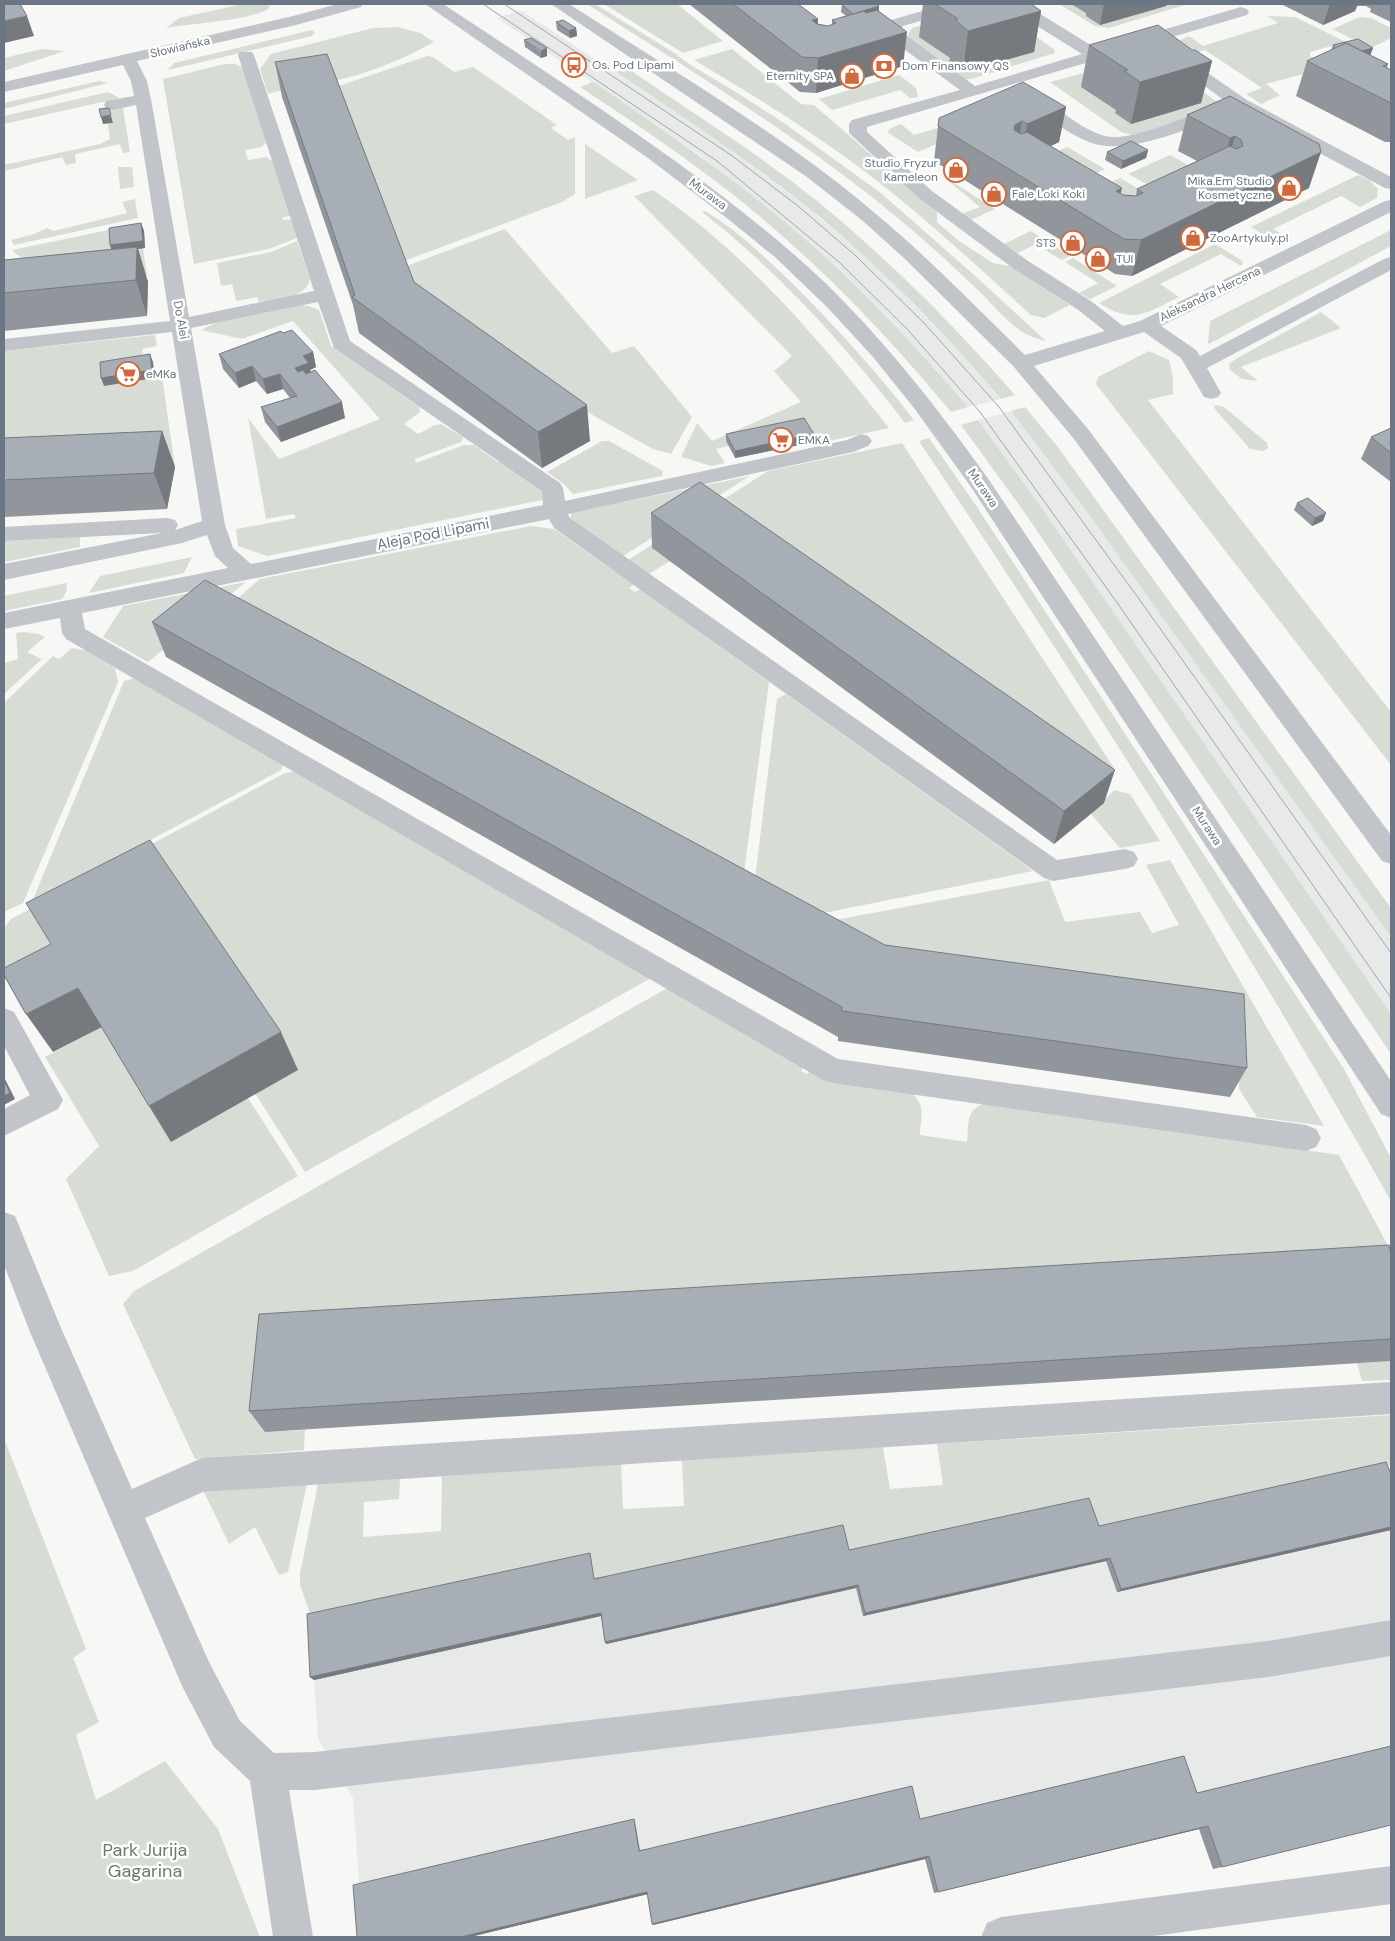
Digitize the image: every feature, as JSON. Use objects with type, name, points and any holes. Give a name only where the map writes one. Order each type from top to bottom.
[{"type":"street","name":"Słowiańska","points":[[4,87],[296,20],[355,4]]},
{"type":"street","name":"Murawa","points":[[433,4],[611,122],[728,209],[813,282],[893,367],[938,423],[1007,523],[1391,1105]]},
{"type":"street","points":[[559,4],[741,122],[813,173],[869,217],[912,256],[1021,363],[1081,434],[1132,501],[1391,854]]},
{"type":"street","points":[[962,4],[897,23],[892,28],[892,33],[973,92]]},
{"type":"street","points":[[1014,4],[1095,55]]},
{"type":"street","points":[[1120,333],[1084,306],[1006,255],[926,195],[858,133],[858,124],[1009,82],[1241,12],[1223,4]]},
{"type":"street","points":[[1134,43],[1241,104],[1391,184]]},
{"type":"street","points":[[246,55],[340,344],[552,488],[555,510],[562,524],[1053,871],[1125,859]]},
{"type":"street","name":"Do Alei","points":[[128,59],[139,81],[143,99],[214,524],[224,551],[246,572]]},
{"type":"street","points":[[1009,82],[1088,135],[1103,141],[1131,142],[1241,104]]},
{"type":"street","points":[[112,105],[143,99]]},
{"type":"street","name":"Aleksandra Hercena","points":[[1021,363],[1147,325],[1391,205]]},
{"type":"street","points":[[1196,366],[1391,263]]},
{"type":"street","points":[[4,345],[159,328],[325,295]]},
{"type":"street","points":[[1147,325],[1190,354],[1211,393]]},
{"type":"street","name":"Aleja Pod Lipami","points":[[4,621],[555,510],[853,445],[861,441]]},
{"type":"street","points":[[4,534],[214,524]]},
{"type":"street","points":[[4,572],[182,536],[214,524]]},
{"type":"street","points":[[70,608],[74,633],[833,1071],[1306,1138]]},
{"type":"street","points":[[4,1020],[48,1100],[4,1123]]},
{"type":"street","points":[[4,1226],[46,1332],[196,1675],[227,1734],[267,1772],[293,1937]]},
{"type":"street","points":[[124,1510],[202,1475],[1391,1398]]},
{"type":"street","points":[[267,1772],[315,1771],[1268,1660],[1391,1638]]},
{"type":"street","points":[[1001,1937],[1391,1885]]},
{"type":"shaded area","points":[[520,10],[707,132],[803,204],[863,254],[895,285],[966,359],[1001,399],[968,407],[883,313],[800,235],[698,154],[497,18]]},
{"type":"shaded area","points":[[1011,411],[1085,509],[1391,937],[1391,1014],[1043,510],[978,420]]},
{"type":"shaded area","points":[[1391,1490],[1391,1825],[1213,1869],[1199,1829],[934,1893],[925,1859],[653,1925],[648,1894],[470,1937],[363,1937],[353,1798],[318,1739],[314,1680],[591,1556],[595,1582]]},
{"type":"green space","points":[[243,4],[268,4],[270,7],[252,15],[238,18],[166,28],[179,18]]},
{"type":"green space","points":[[587,4],[595,4],[739,94],[784,123],[882,194],[1046,341],[1018,329],[927,243],[840,172],[757,114]]},
{"type":"green space","points":[[604,4],[677,4],[723,41],[683,53]]},
{"type":"green space","points":[[1059,4],[1188,4],[1109,28],[1095,26]]},
{"type":"green space","points":[[993,7],[1054,49],[1055,53],[971,79],[965,79],[906,38],[912,28],[981,8]],"holes":[[[919,37],[1034,52],[963,72],[953,60]]]},
{"type":"green space","points":[[1267,16],[1295,17],[1346,42],[1310,52],[1310,57],[1328,59],[1336,65],[1266,84],[1280,95],[1261,104],[1246,94],[1262,88],[1205,50],[1188,55],[1178,41],[1189,36],[1203,46],[1278,23]]},
{"type":"green space","points":[[1360,17],[1371,18],[1391,28],[1391,38],[1371,48],[1332,29]]},
{"type":"green space","points":[[398,27],[420,33],[434,42],[398,60],[358,75],[268,94],[260,69],[271,54],[373,28]]},
{"type":"green space","points":[[312,30],[315,33],[312,36],[168,70],[174,63]]},
{"type":"green space","points":[[42,49],[65,51],[4,71],[4,58]]},
{"type":"green space","points":[[732,49],[801,104],[814,105],[937,212],[937,222],[959,241],[993,263],[1010,266],[1070,305],[1044,318],[1031,315],[933,227],[872,177],[785,116],[694,60]]},
{"type":"green space","points":[[427,56],[433,57],[454,72],[473,67],[557,125],[551,128],[568,140],[575,137],[575,194],[562,202],[399,263],[333,88]]},
{"type":"green space","points":[[1140,58],[1155,59],[1222,105],[1143,133],[1132,135],[1121,132],[1050,82]]},
{"type":"green space","points":[[225,64],[235,64],[242,67],[267,142],[261,147],[245,150],[248,160],[266,157],[273,162],[291,216],[283,217],[283,220],[291,219],[297,238],[269,249],[194,264],[163,79]]},
{"type":"green space","points":[[627,68],[770,165],[843,222],[920,293],[1015,395],[1001,399],[921,311],[834,229],[700,128],[616,72]]},
{"type":"green space","points":[[899,75],[916,88],[918,97],[910,98],[900,90],[832,110],[819,99]]},
{"type":"green space","points":[[99,81],[108,83],[4,109],[4,103]]},
{"type":"green space","points":[[593,82],[724,174],[799,234],[887,318],[968,407],[951,412],[879,330],[801,253],[746,205],[706,174],[580,87]]},
{"type":"green space","points":[[108,92],[120,98],[4,124],[4,116]]},
{"type":"green space","points":[[123,108],[130,152],[123,153],[120,144],[75,154],[76,163],[66,165],[62,157],[4,171],[4,165],[100,144],[110,139],[108,124],[113,123],[110,109]]},
{"type":"green space","points":[[989,113],[999,117],[918,152],[887,132],[901,124],[914,135]]},
{"type":"green space","points":[[585,144],[638,180],[585,199]]},
{"type":"green space","points":[[1067,147],[1105,169],[1069,186],[1036,162]]},
{"type":"green space","points":[[1170,155],[1204,174],[1169,196],[1128,174]]},
{"type":"green space","points":[[118,167],[132,167],[134,187],[120,189]]},
{"type":"green space","points":[[940,174],[995,209],[971,220],[961,214],[980,207]]},
{"type":"green space","points":[[1358,175],[1369,180],[1378,189],[1377,198],[1360,207],[1341,196],[1273,229],[1292,240],[1287,242],[1271,239],[1251,227]]},
{"type":"green space","points":[[1120,178],[1159,201],[1082,195]]},
{"type":"green space","points":[[653,190],[719,241],[780,300],[809,331],[889,428],[815,444],[814,442],[727,441],[729,446],[716,449],[725,463],[712,466],[681,457],[697,423],[712,441],[801,402],[774,371],[792,356],[634,196]]},
{"type":"green space","points":[[135,199],[138,218],[14,245],[11,240],[34,234],[47,228],[54,231],[127,213],[122,202]]},
{"type":"green space","points":[[705,211],[762,254],[793,284],[856,350],[914,420],[905,423],[859,366],[810,311],[758,259],[702,212]]},
{"type":"green space","points":[[138,224],[139,232],[113,252],[143,249],[147,275],[82,282],[46,279],[12,250]]},
{"type":"green space","points":[[505,229],[612,353],[634,346],[692,417],[671,454],[653,449],[420,318],[401,268]]},
{"type":"green space","points":[[1391,230],[1391,246],[1208,343],[1210,321]]},
{"type":"green space","points":[[1031,231],[1070,256],[1061,260],[1036,244],[1018,253],[1004,244]]},
{"type":"green space","points":[[297,241],[310,279],[303,291],[289,297],[273,300],[259,302],[257,297],[236,301],[232,284],[221,286],[217,263],[271,252]]},
{"type":"green space","points":[[1215,244],[1241,260],[1243,263],[1241,266],[1221,254],[1160,284],[1179,297],[1148,312],[1131,315],[1121,314],[1099,303]]},
{"type":"green space","points":[[1073,258],[1117,286],[1090,299],[1079,293],[1098,283],[1065,262]]},
{"type":"green space","points":[[302,305],[319,310],[331,346],[419,407],[420,412],[404,424],[418,434],[441,424],[463,437],[461,442],[415,459],[416,463],[464,445],[474,445],[498,462],[502,460],[548,494],[547,499],[267,556],[238,546],[236,529],[296,518],[294,514],[266,519],[248,418],[279,459],[380,419],[293,321],[242,339],[201,330],[216,323]]},
{"type":"green space","points":[[1321,312],[1341,328],[1241,367],[1258,381],[1242,379],[1230,370],[1229,364],[1234,360]]},
{"type":"green space","points":[[155,335],[157,346],[142,349],[143,358],[104,386],[162,377],[175,467],[4,475],[4,351]]},
{"type":"green space","points":[[1149,351],[1169,360],[1173,378],[1173,394],[1148,400],[1391,712],[1391,765],[1096,384],[1098,377]]},
{"type":"green space","points":[[1214,406],[1224,407],[1267,443],[1268,448],[1263,451],[1250,449],[1215,409]]},
{"type":"green space","points":[[1025,407],[1057,446],[1391,908],[1391,937],[1085,509],[1011,411]]},
{"type":"green space","points":[[978,420],[1043,510],[1391,1014],[1391,1054],[1027,516],[961,425]]},
{"type":"green space","points":[[929,438],[975,504],[1344,1069],[1391,1158],[1391,1201],[1279,1007],[1162,816],[1103,722],[919,441]]},
{"type":"green space","points":[[602,441],[609,441],[663,471],[662,476],[573,494],[564,484],[547,472]]},
{"type":"green space","points":[[902,443],[1114,768],[1113,772],[652,549],[670,561],[649,574],[628,560],[768,471]]},
{"type":"green space","points":[[750,476],[623,556],[571,519],[571,513]]},
{"type":"green space","points":[[531,526],[554,529],[634,585],[629,588],[635,592],[640,589],[769,682],[741,896],[217,616],[260,579]]},
{"type":"green space","points":[[80,537],[80,547],[4,562],[4,541]]},
{"type":"green space","points":[[192,557],[184,573],[89,593],[100,576]]},
{"type":"green space","points":[[246,582],[148,662],[103,637],[123,606]]},
{"type":"green space","points":[[66,583],[67,590],[62,599],[4,611],[4,596]]},
{"type":"green space","points":[[16,633],[39,634],[45,637],[27,652],[42,659],[4,694],[4,663],[18,659]]},
{"type":"green space","points":[[72,648],[88,651],[115,668],[118,682],[23,903],[4,912],[4,703],[53,656],[59,659]]},
{"type":"green space","points":[[134,678],[284,764],[281,770],[31,904],[124,681]]},
{"type":"green space","points":[[786,694],[1033,871],[804,917],[754,887],[777,699]]},
{"type":"green space","points":[[296,771],[653,977],[305,1172],[255,1093],[75,984],[23,1011],[4,976],[4,928],[11,919],[285,773]]},
{"type":"green space","points":[[1114,790],[1130,794],[1160,841],[1120,848],[1091,814]]},
{"type":"green space","points":[[1170,860],[1324,1126],[1257,1117],[1239,1089],[1238,1066],[803,926],[1049,880],[1065,922],[1140,912],[1152,933],[1179,925],[1146,865]]},
{"type":"green space","points":[[669,987],[805,1064],[801,1071],[807,1074],[812,1069],[912,1093],[920,1103],[921,1108],[920,1135],[967,1142],[969,1118],[974,1110],[985,1103],[1339,1155],[1391,1251],[1391,1349],[265,1432],[305,1430],[304,1450],[195,1459],[123,1304],[134,1291]]},
{"type":"green space","points":[[102,1027],[248,1098],[298,1176],[133,1271],[109,1276],[66,1179],[99,1146],[45,1057]]},
{"type":"green space","points":[[1391,1361],[1391,1380],[1362,1381],[1357,1363]]},
{"type":"green space","points":[[1391,1415],[1391,1465],[1096,1530],[848,1554],[595,1582],[590,1556],[311,1617],[300,1585],[300,1574],[318,1484],[400,1479],[399,1499],[364,1502],[363,1537],[441,1531],[442,1476],[621,1464],[623,1509],[684,1506],[682,1460],[883,1447],[890,1489],[943,1485],[937,1444]]},
{"type":"green space","name":"Park Jurija Gagarina","points":[[4,1438],[86,1649],[73,1658],[99,1722],[76,1735],[96,1800],[165,1761],[218,1829],[260,1937],[4,1937]]},
{"type":"green space","points":[[307,1484],[288,1572],[279,1575],[255,1527],[229,1544],[204,1492]]},
{"type":"building","points":[[4,4],[20,4],[27,16],[4,21]]},
{"type":"building","points":[[733,4],[798,4],[818,19],[812,20],[817,24],[828,26],[836,23],[832,20],[864,11],[866,13],[877,10],[907,32],[818,58],[802,57]]},
{"type":"building","points":[[876,4],[879,6],[853,14],[842,5]]},
{"type":"building","points":[[935,4],[1031,4],[1041,11],[968,31],[955,20],[958,19]]},
{"type":"building","points":[[563,20],[576,28],[569,31],[556,22]]},
{"type":"building","points":[[1158,25],[1192,50],[1212,61],[1140,82],[1124,71],[1128,70],[1089,45]]},
{"type":"building","points":[[531,38],[547,48],[541,51],[524,40]]},
{"type":"building","points":[[1358,39],[1373,48],[1362,51],[1346,43],[1336,48],[1333,45]]},
{"type":"building","points":[[1346,43],[1388,64],[1383,66],[1391,70],[1391,103],[1307,61]]},
{"type":"building","points":[[327,54],[414,282],[587,405],[538,432],[352,297],[355,295],[275,62]]},
{"type":"building","points":[[1023,82],[1066,107],[1027,124],[1022,121],[1015,125],[1014,130],[1021,134],[1027,132],[1122,188],[1116,191],[1123,195],[1136,196],[1143,193],[1137,189],[1230,146],[1236,149],[1243,146],[1241,140],[1235,136],[1230,138],[1187,115],[1230,96],[1319,144],[1321,152],[1141,240],[1124,239],[938,126],[939,118]]},
{"type":"building","points":[[109,108],[111,115],[101,117],[99,109]]},
{"type":"building","points":[[1131,141],[1148,150],[1123,161],[1107,152]]},
{"type":"building","points":[[141,223],[143,241],[110,245],[109,228]]},
{"type":"building","points":[[137,247],[136,280],[4,293],[4,260]]},
{"type":"building","points":[[292,330],[313,352],[303,356],[309,363],[295,368],[298,372],[303,370],[306,374],[315,370],[342,402],[277,427],[261,407],[297,396],[280,374],[263,379],[252,366],[235,373],[219,354],[281,331],[283,333]]},
{"type":"building","points":[[150,354],[152,370],[101,378],[100,362]]},
{"type":"building","points":[[804,418],[814,434],[735,451],[726,434]]},
{"type":"building","points":[[1391,428],[1391,453],[1371,437]]},
{"type":"building","points":[[162,431],[154,473],[4,480],[4,438]]},
{"type":"building","points":[[700,482],[1115,770],[1064,811],[651,513]]},
{"type":"building","points":[[1308,498],[1326,513],[1315,518],[1297,503]]},
{"type":"building","points":[[205,580],[885,945],[1244,994],[1247,1068],[842,1011],[842,1007],[152,622]]},
{"type":"building","points":[[150,840],[281,1032],[149,1106],[78,988],[26,1014],[4,975],[4,968],[51,944],[26,903]]},
{"type":"building","points":[[4,1080],[10,1093],[4,1096]]},
{"type":"building","points":[[1389,1245],[1391,1253],[1391,1339],[249,1411],[259,1314]]},
{"type":"building","points":[[1386,1462],[1391,1474],[1391,1527],[1121,1589],[1110,1558],[865,1613],[858,1585],[605,1642],[601,1613],[310,1677],[307,1614],[590,1553],[594,1579],[843,1525],[849,1550],[1089,1498],[1099,1526]]},
{"type":"building","points":[[1391,1746],[1391,1825],[1222,1867],[1208,1826],[938,1892],[929,1856],[652,1924],[647,1892],[461,1937],[357,1937],[353,1885],[634,1819],[639,1851],[912,1786],[920,1819],[1184,1756],[1197,1793]]},
{"type":"tram line","points":[[483,4],[717,161],[839,262],[908,330],[980,412],[1118,604],[1391,998]]},
{"type":"tram line","points":[[504,4],[731,155],[798,206],[856,256],[925,324],[999,407],[1139,599],[1391,953]]},
{"type":"place","name":"Os. Pod Lipami","points":[[574,65]]},
{"type":"place","name":"Dom Finansowy QS","points":[[884,66]]},
{"type":"place","name":"Eternity SPA","points":[[852,76]]},
{"type":"place","name":"Studio Fryzur Kameleon","points":[[956,170]]},
{"type":"place","name":"Mika.Em Studio Kosmetyczne","points":[[1289,188]]},
{"type":"place","name":"Fale Loki Koki","points":[[994,194]]},
{"type":"place","name":"ZooArtykuly.pl","points":[[1193,238]]},
{"type":"place","name":"STS","points":[[1073,243]]},
{"type":"place","name":"TUI","points":[[1098,259]]},
{"type":"place","name":"eMKa","points":[[128,374]]},
{"type":"place","name":"EMKA","points":[[781,440]]}]
